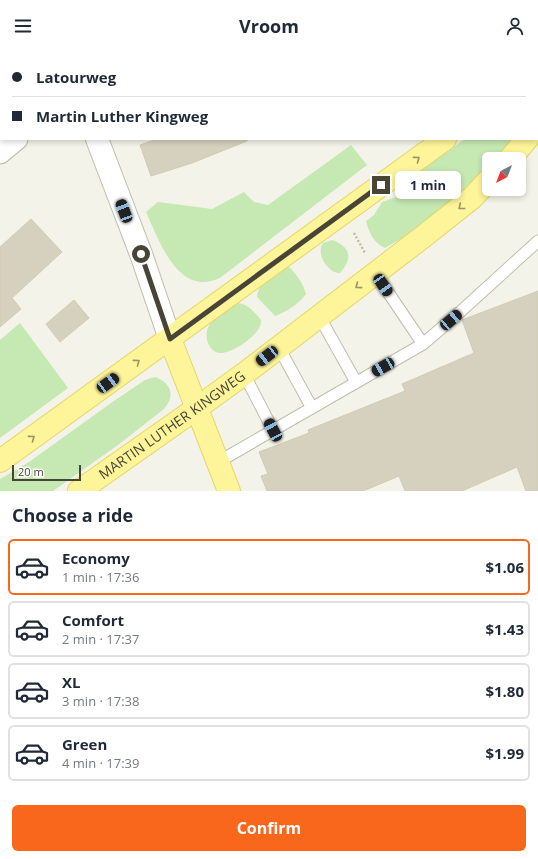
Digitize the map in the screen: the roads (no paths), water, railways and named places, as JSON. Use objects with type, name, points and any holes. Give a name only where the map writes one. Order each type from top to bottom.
[{"type":"main road","points":[[0,460],[170,339],[444,140]]},
{"type":"main road","points":[[516,152],[527,140]]},
{"type":"main road","name":"MARTIN LUTHER KINGWEG","points":[[79,491],[244,374],[278,346],[472,198],[482,187]]},
{"type":"main road","points":[[170,339],[229,491]]},
{"type":"street","points":[[0,153],[16,140]]},
{"type":"street","points":[[97,140],[141,254],[170,339]]},
{"type":"lane","points":[[218,462],[423,344],[538,241]]},
{"type":"lane","points":[[375,273],[423,344]]},
{"type":"lane","points":[[318,316],[356,382]]},
{"type":"lane","points":[[278,346],[312,408]]},
{"type":"lane","points":[[244,374],[273,430]]}]
